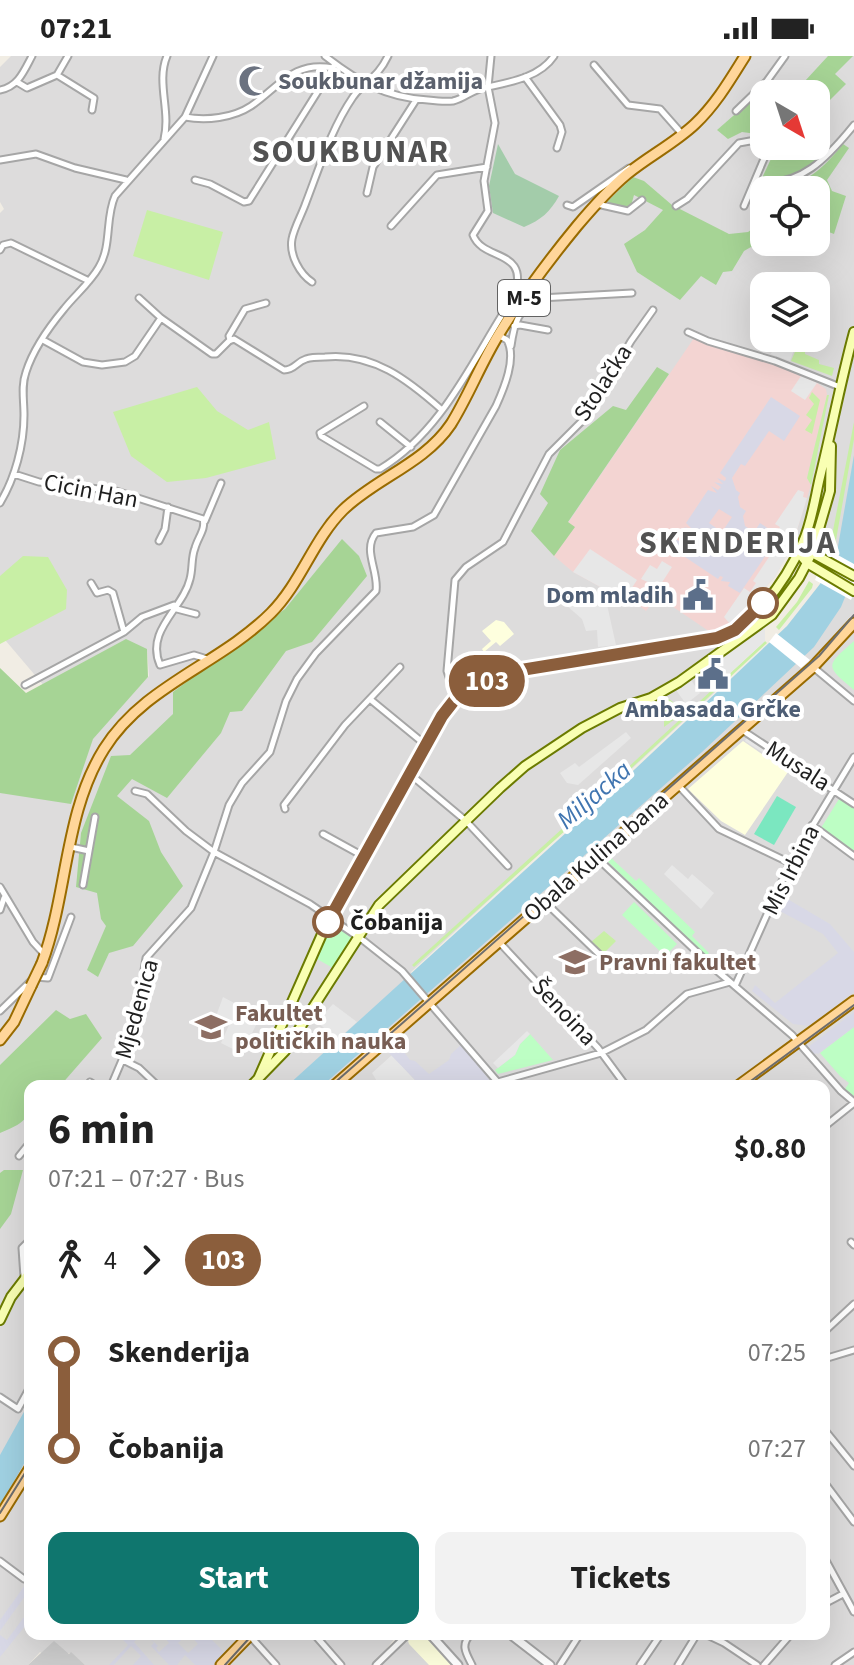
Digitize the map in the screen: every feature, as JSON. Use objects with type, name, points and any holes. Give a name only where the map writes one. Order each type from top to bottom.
[{"type":"main road","name":"M-5","points":[[1,1037],[18,1015],[43,959],[79,806],[96,762],[116,732],[151,697],[253,630],[278,605],[331,522],[365,491],[404,468],[437,441],[450,424],[512,307],[597,204],[641,164],[682,134],[719,97],[745,56]]},
{"type":"main road","points":[[255,1080],[330,916],[442,716],[456,698],[509,672],[728,634],[742,625],[776,588],[798,552],[807,530],[854,332]]},
{"type":"main road","points":[[256,1080],[294,1038],[358,936],[393,890],[525,766],[571,735],[620,708],[663,693],[772,615],[812,553],[830,491],[831,429]]},
{"type":"main road","points":[[798,552],[812,553],[854,576]]},
{"type":"main road","points":[[798,552],[807,563],[854,591]]},
{"type":"main road","name":"Obala Kulina bana","points":[[340,1080],[427,999],[498,942],[813,667],[854,623]]},
{"type":"main road","points":[[706,640],[717,657]]},
{"type":"main road","points":[[746,1080],[854,1001]]},
{"type":"main road","points":[[0,1320],[24,1279]]},
{"type":"main road","points":[[0,1516],[24,1478]]},
{"type":"main road","points":[[221,1665],[244,1640]]},
{"type":"street","points":[[0,90],[17,82],[32,56]]},
{"type":"street","points":[[17,82],[27,88],[57,75],[68,56]]},
{"type":"street","points":[[163,144],[166,123],[162,68],[167,56]]},
{"type":"street","points":[[0,160],[36,154],[124,183],[185,117],[213,56]]},
{"type":"street","points":[[325,56],[334,66],[363,84],[387,94],[416,100],[455,100],[468,92],[525,77],[541,69],[554,56]]},
{"type":"street","points":[[312,282],[304,277],[298,267],[291,241],[326,150],[349,104],[363,84],[375,78],[388,56]]},
{"type":"street","points":[[364,406],[322,431],[321,436],[378,469],[411,447],[427,431],[512,307],[516,269],[505,257],[474,239],[474,231],[488,211],[484,190],[495,123],[488,87],[491,56]]},
{"type":"street","points":[[736,111],[767,81],[785,56]]},
{"type":"street","points":[[594,65],[628,105],[660,109],[682,134]]},
{"type":"street","points":[[185,117],[202,120],[235,113],[250,106],[286,76],[334,66]]},
{"type":"street","points":[[195,180],[247,202],[334,66]]},
{"type":"street","points":[[57,75],[94,98],[92,110]]},
{"type":"street","points":[[525,77],[560,125],[562,132],[557,148]]},
{"type":"street","points":[[367,193],[373,167],[416,100]]},
{"type":"street","points":[[800,176],[819,163],[854,125]]},
{"type":"street","points":[[676,206],[687,199],[739,143],[750,141]]},
{"type":"street","points":[[567,205],[573,207],[626,169],[641,164]]},
{"type":"street","points":[[391,226],[437,175],[487,167]]},
{"type":"street","name":"Cicin Han","points":[[0,503],[14,474],[24,418],[24,378],[62,311],[89,281],[103,259],[110,207],[124,183]]},
{"type":"street","points":[[744,206],[750,192]]},
{"type":"street","points":[[597,204],[628,211],[642,200]]},
{"type":"street","points":[[0,250],[3,245],[11,243],[89,281]]},
{"type":"street","points":[[511,347],[514,326],[523,310],[540,298],[632,293]]},
{"type":"street","points":[[139,298],[161,318],[212,354],[219,352],[230,340],[229,336],[245,309],[266,303]]},
{"type":"street","name":"Stolačka","points":[[456,698],[447,671],[455,580],[460,573],[501,545],[549,454],[587,416],[624,351],[653,310]]},
{"type":"street","points":[[43,340],[83,362],[102,365],[125,362],[135,356],[161,318]]},
{"type":"street","points":[[514,326],[548,330]]},
{"type":"street","points":[[688,332],[840,387]]},
{"type":"street","points":[[498,335],[507,340],[511,347]]},
{"type":"street","points":[[230,340],[241,342],[284,370],[294,369],[305,359],[341,355],[366,360],[408,380],[442,410]]},
{"type":"street","name":"Mjedenica","points":[[114,1080],[134,1032],[146,958],[191,908],[229,805],[242,783],[270,752],[286,701],[297,679],[316,653],[376,591],[371,539],[376,533],[413,527],[434,515],[503,392],[511,347]]},
{"type":"street","points":[[380,422],[411,447]]},
{"type":"street","points":[[427,431],[437,441]]},
{"type":"street","name":"Cicin Han","points":[[14,474],[39,482],[107,489],[200,517],[205,522]]},
{"type":"street","points":[[208,660],[194,655],[160,665],[158,643],[161,628],[190,579],[191,559],[221,483]]},
{"type":"street","name":"Cicin Han","points":[[159,541],[165,529],[168,507]]},
{"type":"street","points":[[91,583],[97,593],[108,590],[113,593],[124,632]]},
{"type":"street","points":[[25,685],[124,632],[142,617],[174,606],[196,614]]},
{"type":"street","points":[[285,809],[284,805],[331,744],[400,667]]},
{"type":"street","points":[[813,667],[854,701]]},
{"type":"street","points":[[371,700],[427,746]]},
{"type":"street","name":"Musala","points":[[742,729],[854,804]]},
{"type":"street","name":"Mis Irbina","points":[[733,984],[790,863],[854,757]]},
{"type":"street","points":[[411,775],[466,821],[508,866]]},
{"type":"street","points":[[678,785],[719,829],[790,863]]},
{"type":"street","points":[[135,791],[147,794],[186,831],[214,852],[330,916],[358,936],[404,974],[497,1080]]},
{"type":"street","points":[[83,885],[95,817]]},
{"type":"street","points":[[812,825],[854,856]]},
{"type":"street","points":[[323,834],[363,856]]},
{"type":"street","points":[[71,847],[89,851]]},
{"type":"street","points":[[596,857],[799,1042],[854,1102],[830,1122]]},
{"type":"street","points":[[0,887],[43,959]]},
{"type":"street","points":[[0,910],[4,897]]},
{"type":"street","points":[[544,902],[604,959]]},
{"type":"street","points":[[0,1011],[35,977],[48,978],[71,917]]},
{"type":"street","name":"Šenoina","points":[[498,942],[601,1053],[621,1080]]},
{"type":"street","points":[[513,1080],[601,1053],[646,1030],[687,994],[733,984]]},
{"type":"street","points":[[6,1006],[18,1015]]},
{"type":"street","points":[[123,1060],[139,1068],[152,1080]]},
{"type":"street","points":[[19,1156],[24,1150]]},
{"type":"street","points":[[830,1326],[854,1304]]},
{"type":"street","points":[[830,1356],[854,1350]]},
{"type":"street","points":[[0,1397],[18,1409],[24,1398]]},
{"type":"street","points":[[830,1436],[854,1466]]},
{"type":"street","points":[[830,1490],[854,1522]]},
{"type":"street","points":[[0,1561],[24,1579]]},
{"type":"street","points":[[830,1569],[854,1612]]},
{"type":"street","points":[[830,1601],[843,1594]]},
{"type":"street","points":[[255,1640],[276,1665]]},
{"type":"street","points":[[319,1640],[341,1665]]},
{"type":"street","points":[[376,1665],[401,1640]]},
{"type":"street","points":[[435,1640],[458,1665]]},
{"type":"street","points":[[467,1640],[465,1651],[472,1665]]},
{"type":"street","points":[[518,1640],[550,1665]]},
{"type":"street","points":[[560,1665],[576,1640]]},
{"type":"street","points":[[640,1665],[657,1640]]},
{"type":"street","points":[[678,1665],[693,1640]]},
{"type":"street","points":[[718,1640],[757,1665]]},
{"type":"street","points":[[764,1665],[786,1640]]},
{"type":"street","points":[[835,1665],[854,1652]]},
{"type":"shaded area","points":[[11,56],[739,56],[705,105],[725,86],[744,56],[854,56],[854,1665],[460,1665],[437,1640],[830,1640],[830,1080],[24,1080],[24,1471],[0,1512],[0,791],[71,803],[93,737],[149,676],[147,649],[45,687],[0,634],[0,213],[4,209],[0,202],[0,67]],"holes":[[[667,141],[571,234],[519,302],[562,235],[618,179]],[[791,538],[847,568],[421,992],[411,972],[727,681],[716,634]]]},
{"type":"shaded area","points":[[498,144],[515,174],[559,196],[544,215],[524,227],[493,213],[489,186]]},
{"type":"shaded area","points":[[694,338],[773,364],[817,383],[826,389],[827,395],[807,478],[811,485],[793,543],[775,577],[731,625],[713,634],[657,596],[646,611],[633,601],[624,600],[573,572],[554,556],[574,528],[568,523]]},
{"type":"shaded area","points":[[772,352],[793,352],[790,361]]},
{"type":"shaded area","points":[[801,376],[817,383],[805,400],[791,391]]},
{"type":"shaded area","points":[[771,397],[800,416],[784,441],[769,431],[745,466],[741,464],[732,478],[740,493],[740,507],[746,511],[743,516],[745,526],[754,532],[760,523],[779,536],[740,593],[728,586],[730,582],[721,581],[723,577],[718,579],[670,547],[675,539],[683,543],[685,540],[678,535],[687,538],[681,531],[689,535],[690,532],[684,527],[692,529],[686,523],[708,490],[717,493],[711,486],[718,490],[721,487],[714,482],[723,484],[717,478],[725,481],[726,478],[720,473]],"holes":[[[719,509],[732,517],[722,532],[709,523]]]},
{"type":"shaded area","points":[[798,490],[804,492],[803,497],[807,498],[793,543],[775,577],[731,625],[724,617],[744,588],[750,592],[756,583],[753,581],[783,536],[777,532],[780,527],[775,524]]},
{"type":"shaded area","points":[[590,549],[637,580],[624,600],[573,572]]},
{"type":"shaded area","points":[[662,561],[672,567],[659,587],[641,579],[650,565],[657,569]]},
{"type":"shaded area","points":[[580,586],[606,600],[616,645],[598,647],[597,630],[586,631],[582,619],[566,605]]},
{"type":"shaded area","points":[[496,620],[504,622],[514,634],[500,646],[496,642],[484,652],[482,649],[491,641],[482,631]]},
{"type":"shaded area","points":[[765,627],[765,641],[728,675],[717,662]]},
{"type":"shaded area","points":[[691,680],[700,693],[686,704],[676,690]]},
{"type":"shaded area","points":[[626,732],[631,738],[578,785],[567,783],[560,773],[575,763],[579,767]]},
{"type":"shaded area","points":[[747,737],[824,786],[821,790],[745,741]]},
{"type":"shaded area","points":[[743,741],[788,772],[745,835],[721,821],[688,789]]},
{"type":"shaded area","points":[[672,865],[688,879],[692,874],[714,893],[701,909],[664,874]]},
{"type":"shaded area","points":[[784,897],[830,924],[854,952],[854,992],[809,1026],[793,1024],[752,991],[755,985],[775,1003],[838,953],[823,934],[778,910]]},
{"type":"shaded area","points":[[223,997],[260,1017],[246,1045],[238,1041],[233,1049],[221,1043],[229,1025],[215,1019]]},
{"type":"shaded area","points":[[333,1004],[357,1022],[338,1039],[313,1019],[316,1015],[321,1017]]},
{"type":"shaded area","points":[[854,1012],[854,1027],[812,1056],[807,1048]]},
{"type":"shaded area","points":[[527,1031],[530,1034],[515,1055],[498,1068],[493,1063]]},
{"type":"shaded area","points":[[396,1041],[410,1060],[429,1074],[449,1060],[462,1044],[489,1080],[415,1080],[387,1051]]},
{"type":"shaded area","points":[[392,1055],[415,1080],[376,1080],[372,1073]]},
{"type":"shaded area","points":[[24,1482],[24,1640],[242,1640],[219,1665],[85,1665],[71,1653],[40,1652],[28,1665],[0,1665],[0,1520]]},
{"type":"shaded area","points":[[24,1586],[24,1597],[0,1631],[0,1620]]},
{"type":"shaded area","points":[[24,1617],[24,1627],[0,1657],[0,1635],[7,1640]]},
{"type":"shaded area","points":[[123,1640],[136,1640],[134,1642],[154,1665],[133,1665],[141,1656],[131,1646],[114,1665],[109,1665],[128,1645]]},
{"type":"shaded area","points":[[151,1640],[158,1646],[159,1652],[169,1643],[167,1640],[181,1640],[178,1643],[188,1653],[198,1644],[194,1640],[212,1640],[227,1655],[218,1665],[195,1665],[185,1655],[177,1665],[169,1665],[151,1646],[154,1643]]},
{"type":"shaded area","points":[[251,1640],[393,1640],[374,1665],[228,1665]]},
{"type":"shaded area","points":[[405,1640],[433,1640],[456,1665],[378,1665]]},
{"type":"shaded area","points":[[432,1640],[456,1665],[429,1665],[408,1641]]},
{"type":"shaded area","points":[[54,1641],[69,1654],[71,1652],[85,1665],[28,1665]]},
{"type":"green space","points":[[828,56],[853,56],[835,74],[846,84],[830,100],[830,80],[806,80]]},
{"type":"green space","points":[[750,103],[750,133],[742,132],[728,139],[717,130]]},
{"type":"green space","points":[[843,144],[849,148],[830,176],[809,176],[830,160]]},
{"type":"green space","points":[[770,160],[816,160],[792,175],[763,176]]},
{"type":"green space","points":[[633,177],[644,181],[672,205],[729,234],[750,231],[750,248],[744,251],[732,271],[723,272],[716,285],[701,276],[680,300],[637,272],[624,244],[645,230],[663,210],[634,195],[631,206],[621,211],[604,205]]},
{"type":"green space","points":[[830,187],[832,191],[846,196],[834,234],[830,232]]},
{"type":"green space","points":[[147,210],[223,232],[209,280],[133,256]]},
{"type":"green space","points":[[795,352],[805,352],[819,360],[819,364],[834,368],[832,376],[791,361]]},
{"type":"green space","points":[[657,367],[669,374],[568,522],[575,527],[554,556],[531,531],[548,503],[540,494],[560,450],[613,406],[626,410]]},
{"type":"green space","points":[[197,387],[217,411],[248,430],[269,422],[276,459],[206,478],[167,482],[131,456],[113,412]]},
{"type":"green space","points":[[812,392],[820,400],[812,434],[805,430],[812,420],[806,415],[814,404],[809,398]]},
{"type":"green space","points":[[829,395],[811,485],[807,478]]},
{"type":"green space","points":[[854,422],[854,439],[836,540],[837,550],[830,546]]},
{"type":"green space","points":[[342,539],[359,556],[367,576],[312,642],[286,651],[242,711],[230,712],[221,733],[167,798],[132,779],[117,796],[149,821],[161,852],[183,886],[133,946],[109,953],[98,977],[87,970],[106,926],[101,919],[97,893],[76,887],[81,833],[111,756],[130,755],[173,714],[173,692],[285,609]]},
{"type":"green space","points":[[23,556],[48,557],[67,590],[66,609],[0,644],[0,576]]},
{"type":"green space","points":[[791,575],[794,580],[774,607],[750,629],[747,626],[770,604]]},
{"type":"green space","points":[[809,581],[813,584],[812,588],[779,630],[776,627],[797,602]]},
{"type":"green space","points":[[126,639],[147,649],[148,677],[93,739],[71,804],[0,793],[0,668],[26,693]]},
{"type":"green space","points":[[765,641],[767,643],[573,822],[571,820]]},
{"type":"green space","points":[[854,641],[854,690],[832,666]]},
{"type":"green space","points":[[659,699],[669,699],[677,705],[675,719],[664,727],[664,717],[649,713]]},
{"type":"green space","points":[[777,796],[796,807],[774,845],[754,834]]},
{"type":"green space","points":[[839,799],[854,808],[854,853],[821,828]]},
{"type":"green space","points":[[564,827],[566,830],[414,967],[412,965]]},
{"type":"green space","points":[[609,856],[636,881],[639,878],[695,932],[692,936],[709,953],[706,956],[606,860]]},
{"type":"green space","points":[[634,902],[677,944],[665,956],[622,915]]},
{"type":"green space","points":[[332,924],[353,938],[333,968],[317,959]]},
{"type":"green space","points":[[604,931],[616,941],[603,954],[591,942]]},
{"type":"green space","points":[[56,1010],[70,1019],[86,1014],[102,1038],[65,1080],[24,1080],[24,1120],[0,1133],[0,1065]]},
{"type":"green space","points":[[854,1027],[854,1096],[845,1089],[849,1083],[820,1053]]},
{"type":"green space","points":[[530,1034],[553,1060],[498,1074],[495,1070],[515,1055]]},
{"type":"green space","points":[[4,1170],[23,1170],[11,1214],[0,1229],[0,1173]]},
{"type":"water","name":"Miljacka","points":[[854,455],[854,575],[841,607],[814,647],[702,752],[329,1080],[294,1080],[601,801],[787,626],[820,584],[837,552]]},
{"type":"water","points":[[24,1412],[24,1464],[0,1506],[0,1455]]},
{"type":"pier","points":[[827,549],[854,564],[854,593],[851,600],[815,580]]},
{"type":"pier","points":[[776,633],[810,660],[801,668],[769,642]]},
{"type":"tram line","points":[[338,1080],[819,656],[854,615]]},
{"type":"tram line","points":[[752,1080],[854,1005]]},
{"type":"tram line","points":[[0,1513],[24,1475]]},
{"type":"tram line","points":[[225,1665],[248,1640]]},
{"type":"bus line","name":"103","points":[[328,922],[442,716],[456,698],[500,674],[717,638],[742,625],[763,603]]},
{"type":"place","name":"Soukbunar džamija","points":[[254,81]]},
{"type":"place","name":"Dom mladih","points":[[698,595]]},
{"type":"place","name":"Ambasada Grčke","points":[[713,674]]},
{"type":"place","name":"Čobanija","points":[[328,922]]},
{"type":"place","name":"Pravni fakultet","points":[[575,962]]},
{"type":"place","name":"Fakultet političkih nauka","points":[[211,1027]]},
{"type":"district","name":"SOUKBUNAR","points":[[351,152]]},
{"type":"district","name":"SKENDERIJA","points":[[738,543]]}]
